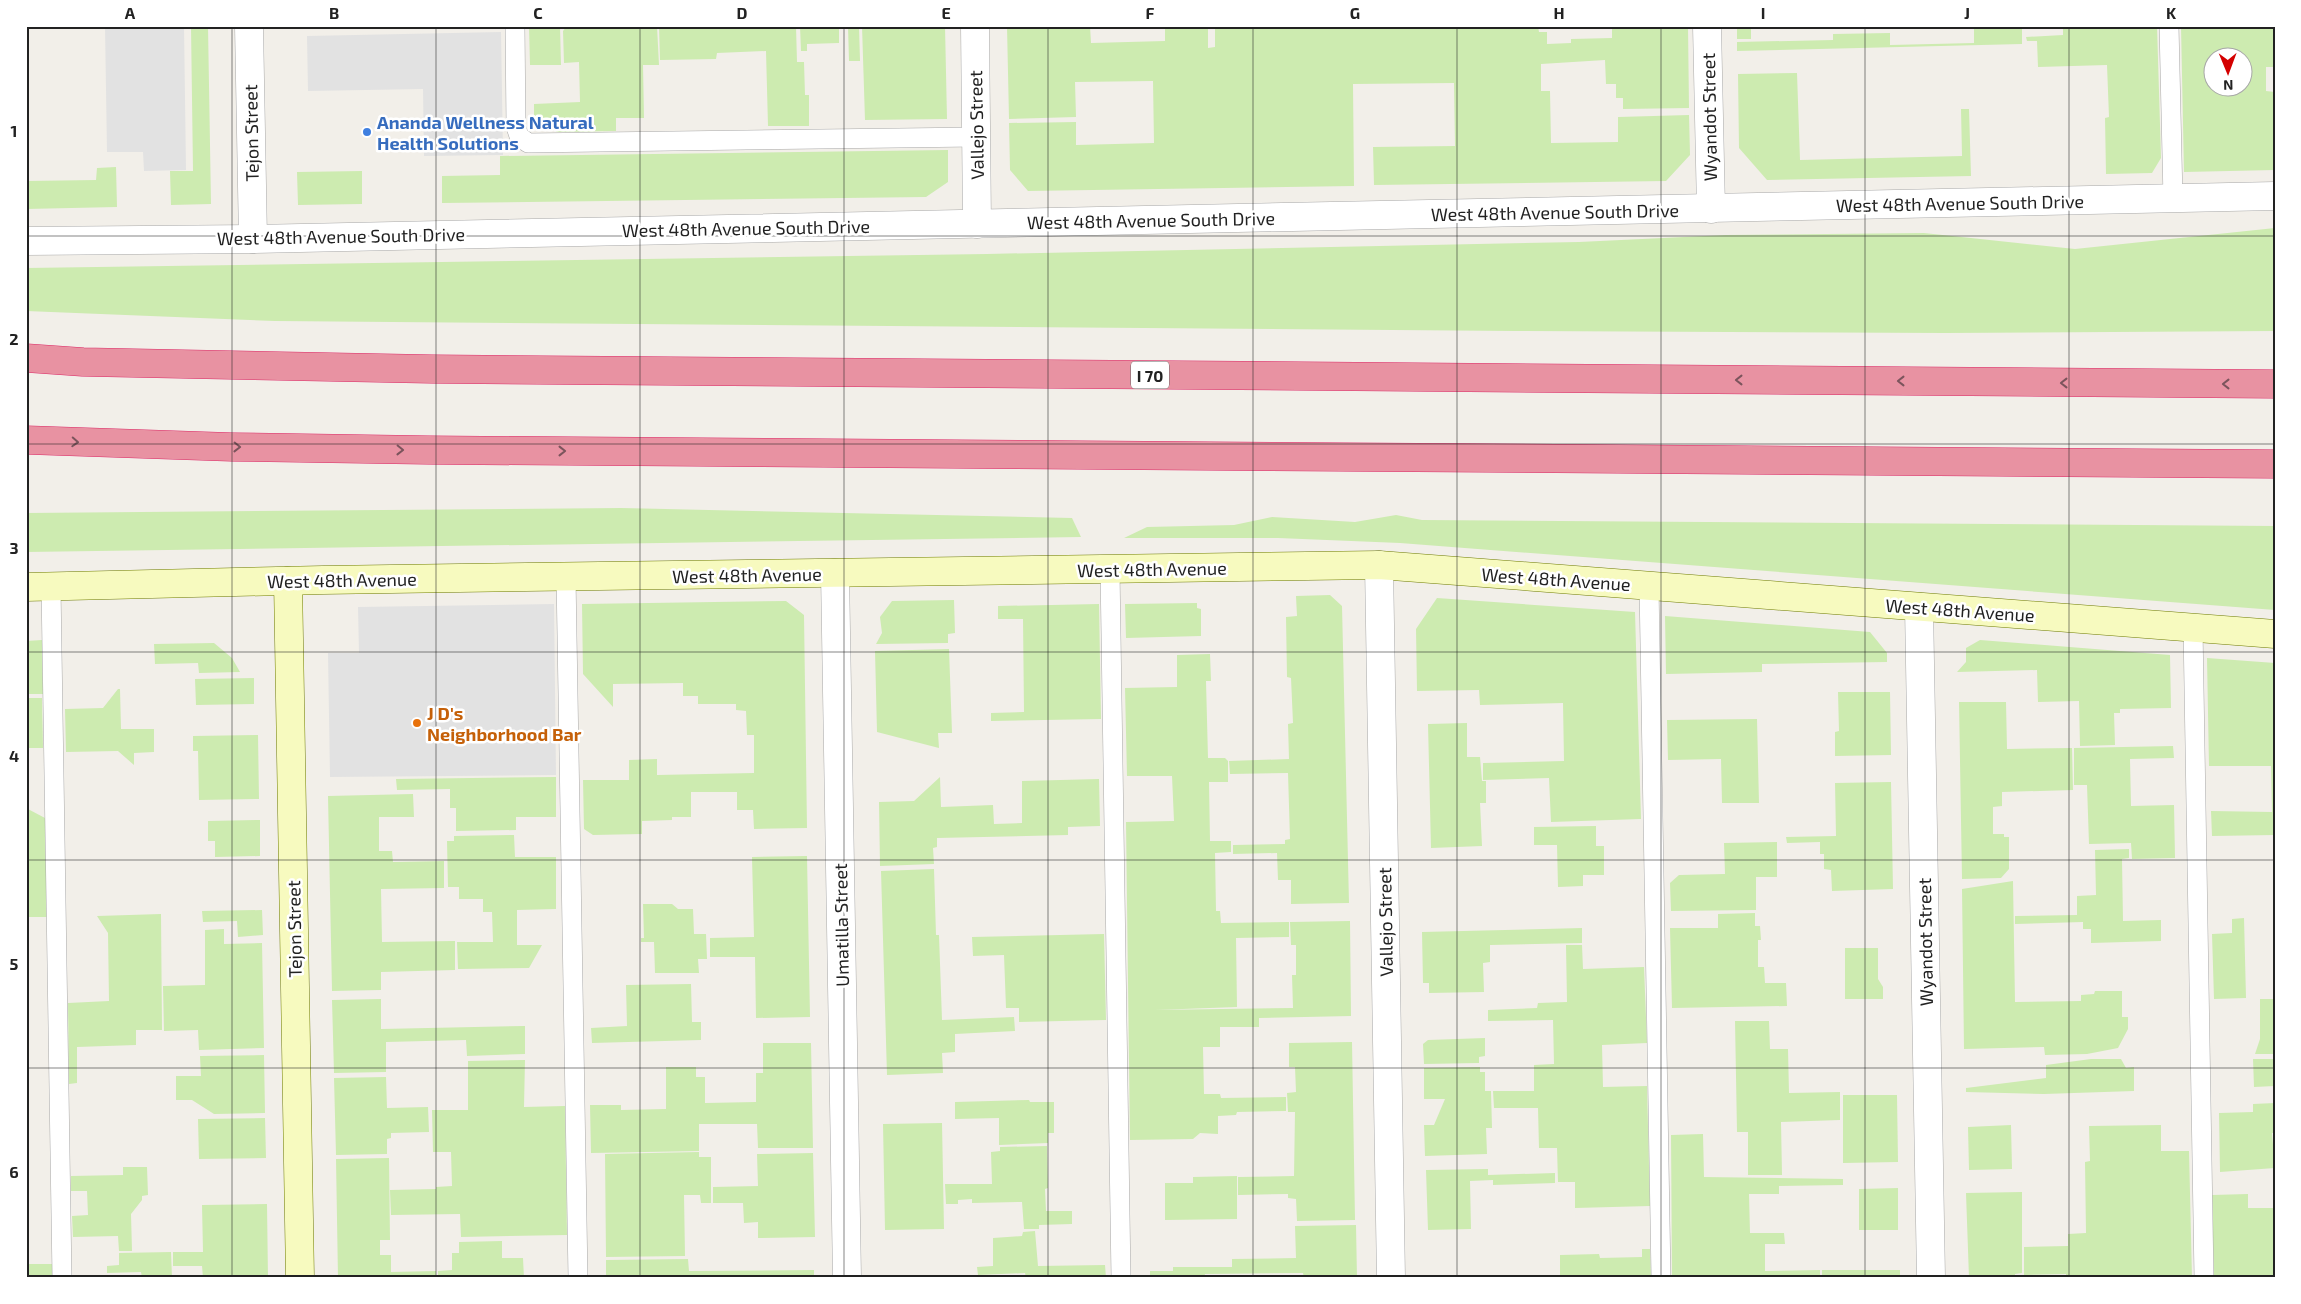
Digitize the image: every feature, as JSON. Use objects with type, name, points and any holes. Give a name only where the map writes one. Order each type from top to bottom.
[{"type":"highway","name":"I 70","points":[[26,358],[83,362],[451,369],[2275,384]]},
{"type":"highway","points":[[26,440],[232,448],[2275,464]]},
{"type":"street","name":"Tejon Street","points":[[249,26],[253,239]]},
{"type":"street","name":"Vallejo Street","points":[[975,26],[978,224]]},
{"type":"street","name":"Wyandot Street","points":[[1707,26],[1710,208]]},
{"type":"street","name":"West 48th Avenue South Drive","points":[[26,241],[253,239],[2275,196]]},
{"type":"street","name":"Vallejo Street","points":[[1379,566],[1391,1278]]},
{"type":"street","name":"West 48th Avenue","points":[[39,587],[288,581],[1379,566],[2275,634]]},
{"type":"street","name":"Umatilla Street","points":[[835,573],[847,1278]]},
{"type":"street","name":"Tejon Street","points":[[288,581],[300,1278]]},
{"type":"street","name":"Wyandot Street","points":[[1919,607],[1931,1278]]},
{"type":"lane","points":[[515,26],[516,127],[519,136],[528,143],[976,137]]},
{"type":"lane","points":[[2169,26],[2173,199]]},
{"type":"lane","points":[[1110,570],[1121,1278]]},
{"type":"lane","points":[[566,577],[578,1278]]},
{"type":"lane","points":[[1649,586],[1661,1278]]},
{"type":"lane","points":[[39,587],[62,1278]]},
{"type":"lane","points":[[2193,628],[2204,1278]]},
{"type":"green space","points":[[191,26],[208,26],[211,204],[171,205],[170,171],[193,171]]},
{"type":"green space","points":[[529,26],[560,26],[561,65],[530,65]]},
{"type":"green space","points":[[567,26],[657,26],[659,65],[643,65],[644,118],[616,118],[616,131],[557,132],[534,118],[534,104],[580,102],[579,62],[564,63],[563,31]]},
{"type":"green space","points":[[659,26],[796,26],[797,62],[804,62],[805,95],[809,95],[809,126],[768,126],[766,51],[717,53],[716,59],[660,60]]},
{"type":"green space","points":[[800,26],[839,26],[839,43],[807,44],[807,51],[801,51]]},
{"type":"green space","points":[[848,26],[859,26],[860,61],[849,61]]},
{"type":"green space","points":[[862,26],[945,26],[947,119],[865,120]]},
{"type":"green space","points":[[1007,26],[1090,26],[1091,43],[1165,41],[1165,26],[1208,26],[1208,48],[1215,47],[1215,26],[1538,26],[1539,32],[1547,32],[1547,44],[1571,43],[1571,39],[1612,38],[1612,26],[1688,26],[1689,108],[1623,109],[1623,98],[1616,98],[1616,84],[1606,84],[1605,60],[1541,64],[1541,91],[1550,91],[1551,143],[1618,142],[1618,117],[1689,115],[1690,155],[1666,181],[1374,185],[1373,147],[1455,146],[1454,83],[1353,84],[1354,186],[1028,191],[1010,170],[1009,123],[1076,122],[1076,145],[1154,143],[1153,81],[1075,82],[1076,117],[1009,119]]},
{"type":"green space","points":[[1737,26],[1751,26],[1751,39],[1737,39]]},
{"type":"green space","points":[[1974,26],[2022,26],[2022,44],[1737,51],[1737,42],[1833,40],[1833,34],[1890,33],[1890,45],[1974,43]]},
{"type":"green space","points":[[2063,26],[2157,26],[2161,158],[2152,173],[2106,174],[2105,118],[2109,117],[2107,65],[2038,67],[2037,41],[2027,41],[2026,37],[2063,35]]},
{"type":"green space","points":[[2181,26],[2275,26],[2275,67],[2266,67],[2266,91],[2275,92],[2275,170],[2184,172]]},
{"type":"green space","points":[[1797,73],[1800,160],[1962,156],[1961,109],[1969,109],[1971,176],[1767,180],[1739,148],[1738,74]]},
{"type":"green space","points":[[948,150],[948,182],[926,197],[442,203],[442,176],[500,175],[500,156]]},
{"type":"green space","points":[[116,167],[117,207],[26,209],[26,181],[96,180],[97,168]]},
{"type":"green space","points":[[362,171],[362,204],[298,205],[297,172]]},
{"type":"green space","points":[[2275,228],[2275,331],[1945,333],[1515,331],[275,321],[26,311],[26,268],[987,254],[1579,242],[1726,235],[1924,233],[2075,249]]},
{"type":"green space","points":[[621,508],[1072,518],[1081,537],[26,552],[26,513]]},
{"type":"green space","points":[[1396,515],[1422,520],[2275,526],[2275,610],[1400,543],[1278,538],[1124,538],[1147,527],[1234,525],[1272,517],[1355,522]]},
{"type":"green space","points":[[1330,595],[1342,606],[1349,903],[1291,904],[1291,880],[1278,880],[1277,853],[1233,854],[1233,845],[1285,844],[1285,840],[1290,839],[1288,773],[1230,774],[1229,761],[1289,759],[1288,724],[1293,723],[1291,678],[1287,677],[1286,617],[1297,616],[1296,596]]},
{"type":"green space","points":[[1437,598],[1635,612],[1641,819],[1551,822],[1549,778],[1483,780],[1483,763],[1564,761],[1563,703],[1480,705],[1479,690],[1417,691],[1416,629]]},
{"type":"green space","points":[[954,600],[955,633],[948,634],[948,643],[876,644],[882,633],[880,617],[892,601]]},
{"type":"green space","points":[[786,601],[804,615],[807,828],[754,829],[753,810],[737,810],[737,792],[691,792],[691,817],[672,817],[672,820],[642,821],[642,834],[593,835],[584,829],[583,780],[629,780],[629,760],[657,759],[657,775],[754,773],[754,735],[747,735],[746,711],[736,710],[736,704],[698,704],[698,696],[683,696],[683,683],[613,684],[613,707],[583,674],[582,604]]},
{"type":"green space","points":[[1197,603],[1197,608],[1201,609],[1201,636],[1126,638],[1125,604]]},
{"type":"green space","points":[[1099,604],[1101,719],[991,721],[991,713],[1024,712],[1023,619],[998,619],[998,606]]},
{"type":"green space","points":[[1665,616],[1870,632],[1887,653],[1887,662],[1762,664],[1762,672],[1666,674]]},
{"type":"green space","points":[[42,640],[43,694],[26,694],[26,641]]},
{"type":"green space","points":[[1980,640],[2170,655],[2171,708],[2120,709],[2120,713],[2114,713],[2115,745],[2080,746],[2079,701],[2038,702],[2037,670],[1957,672],[1966,662],[1966,648]]},
{"type":"green space","points":[[214,643],[232,658],[240,672],[199,673],[198,663],[155,664],[154,644]]},
{"type":"green space","points":[[949,649],[952,733],[938,733],[939,748],[877,732],[875,651]]},
{"type":"green space","points":[[1210,654],[1211,681],[1206,681],[1208,758],[1225,758],[1228,761],[1228,782],[1209,782],[1210,841],[1231,841],[1231,852],[1215,853],[1216,911],[1220,911],[1221,923],[1289,922],[1289,937],[1236,938],[1237,1007],[1155,1010],[1293,1008],[1292,975],[1296,975],[1296,945],[1291,945],[1290,922],[1350,921],[1351,1016],[1259,1018],[1259,1027],[1220,1027],[1220,1047],[1203,1047],[1204,1094],[1220,1094],[1221,1098],[1286,1097],[1286,1111],[1237,1112],[1236,1115],[1218,1116],[1218,1134],[1200,1133],[1193,1139],[1130,1140],[1126,822],[1174,821],[1172,776],[1127,776],[1125,688],[1177,687],[1177,655]]},
{"type":"green space","points":[[2207,658],[2275,663],[2275,835],[2212,836],[2211,811],[2272,812],[2271,766],[2209,766]]},
{"type":"green space","points":[[254,678],[254,704],[196,705],[195,679]]},
{"type":"green space","points":[[120,689],[121,729],[154,729],[154,752],[134,753],[134,765],[118,751],[66,752],[65,709],[103,708]]},
{"type":"green space","points":[[1838,692],[1890,692],[1891,755],[1835,756],[1835,732],[1839,731]]},
{"type":"green space","points":[[26,698],[42,698],[43,748],[26,748]]},
{"type":"green space","points":[[1959,702],[2006,702],[2007,749],[2072,748],[2073,790],[2002,792],[2002,806],[1993,807],[1993,834],[2004,834],[2004,837],[2009,837],[2009,869],[2001,878],[1962,879]]},
{"type":"green space","points":[[1757,719],[1759,803],[1722,803],[1721,759],[1668,760],[1667,720]]},
{"type":"green space","points":[[1467,723],[1467,757],[1480,757],[1482,781],[1486,781],[1486,803],[1480,803],[1482,846],[1431,848],[1428,724]]},
{"type":"green space","points":[[258,735],[259,799],[199,800],[198,751],[193,751],[193,736]]},
{"type":"green space","points":[[2173,746],[2174,758],[2130,759],[2131,806],[2174,805],[2175,858],[2132,859],[2131,843],[2089,844],[2087,785],[2074,785],[2074,748]]},
{"type":"green space","points":[[556,777],[556,817],[516,817],[516,830],[456,831],[456,808],[450,808],[450,789],[397,790],[396,779]]},
{"type":"green space","points":[[940,777],[941,807],[993,805],[994,824],[1022,823],[1022,781],[1099,779],[1100,826],[1068,827],[1068,835],[937,838],[937,847],[933,848],[934,864],[880,866],[879,802],[914,801]]},
{"type":"green space","points":[[1891,782],[1893,889],[1832,891],[1831,870],[1824,869],[1824,854],[1820,854],[1820,842],[1787,843],[1786,837],[1836,836],[1835,783]]},
{"type":"green space","points":[[413,794],[414,817],[379,817],[379,851],[392,851],[393,862],[444,861],[444,888],[381,889],[382,942],[455,941],[455,970],[381,972],[381,990],[332,991],[328,796]]},
{"type":"green space","points":[[26,808],[45,818],[47,917],[26,917]]},
{"type":"green space","points":[[260,820],[260,856],[215,857],[215,841],[208,841],[208,821]]},
{"type":"green space","points":[[1596,826],[1596,846],[1604,846],[1604,875],[1583,875],[1583,886],[1558,887],[1557,845],[1534,845],[1534,827]]},
{"type":"green space","points":[[514,835],[515,857],[556,857],[556,909],[517,910],[517,945],[542,945],[529,968],[458,969],[457,942],[493,942],[492,912],[483,912],[483,899],[459,899],[459,887],[448,887],[447,841],[454,841],[454,836]]},
{"type":"green space","points":[[1777,842],[1777,877],[1756,877],[1756,910],[1671,911],[1670,883],[1679,875],[1725,874],[1724,843]]},
{"type":"green space","points":[[2129,849],[2129,858],[2122,859],[2123,921],[2161,920],[2161,941],[2091,943],[2091,929],[2083,929],[2083,922],[2015,924],[2015,916],[2077,915],[2077,896],[2096,895],[2095,850]]},
{"type":"green space","points":[[807,856],[810,1017],[756,1018],[755,957],[710,957],[710,938],[754,937],[752,857]]},
{"type":"green space","points":[[934,869],[936,935],[939,935],[942,1020],[1014,1017],[1015,1031],[955,1034],[955,1052],[942,1053],[943,1073],[887,1075],[881,871]]},
{"type":"green space","points":[[2013,881],[2015,1002],[2081,1001],[2081,995],[2094,994],[2095,991],[2122,991],[2122,1017],[2128,1017],[2128,1029],[2118,1048],[2087,1054],[2045,1055],[2044,1047],[1964,1049],[1962,889]]},
{"type":"green space","points":[[643,904],[672,904],[678,909],[693,909],[694,934],[706,934],[707,959],[698,959],[699,973],[655,973],[654,942],[641,942],[641,938],[644,938]]},
{"type":"green space","points":[[262,910],[263,935],[238,937],[237,921],[203,922],[202,911]]},
{"type":"green space","points":[[1755,913],[1755,926],[1760,926],[1761,940],[1758,940],[1758,967],[1764,967],[1765,983],[1786,983],[1787,1006],[1672,1008],[1670,928],[1718,928],[1718,914]]},
{"type":"green space","points":[[161,914],[162,1030],[136,1030],[136,1045],[77,1047],[77,1083],[69,1084],[68,1003],[109,1001],[108,933],[97,916]]},
{"type":"green space","points":[[2244,918],[2246,998],[2214,999],[2212,934],[2232,933],[2232,919]]},
{"type":"green space","points":[[1582,928],[1582,943],[1490,945],[1490,962],[1483,963],[1484,992],[1429,993],[1429,983],[1423,983],[1422,932]]},
{"type":"green space","points":[[224,929],[224,944],[262,943],[264,1048],[199,1050],[198,1030],[164,1031],[163,986],[205,985],[205,930]]},
{"type":"green space","points":[[1104,934],[1106,1020],[1019,1022],[1019,1008],[1006,1008],[1004,955],[973,956],[972,937]]},
{"type":"green space","points":[[1566,945],[1582,945],[1583,969],[1644,967],[1647,1043],[1602,1045],[1603,1087],[1647,1086],[1650,1206],[1575,1208],[1575,1182],[1558,1182],[1557,1148],[1539,1148],[1538,1108],[1494,1108],[1493,1091],[1534,1091],[1534,1065],[1554,1064],[1553,1020],[1488,1021],[1488,1010],[1537,1008],[1538,1003],[1567,1002]]},
{"type":"green space","points":[[1845,948],[1878,948],[1878,979],[1883,987],[1883,999],[1845,999]]},
{"type":"green space","points":[[691,984],[692,1022],[701,1022],[701,1040],[592,1043],[591,1028],[627,1026],[626,985]]},
{"type":"green space","points":[[381,999],[381,1029],[525,1026],[525,1054],[467,1056],[466,1040],[386,1042],[386,1072],[334,1073],[332,1000]]},
{"type":"green space","points":[[2260,999],[2275,999],[2275,1054],[2255,1054],[2260,1039]]},
{"type":"green space","points":[[1735,1021],[1769,1021],[1770,1049],[1788,1049],[1789,1093],[1840,1092],[1840,1120],[1781,1122],[1782,1175],[1748,1175],[1748,1132],[1737,1132]]},
{"type":"green space","points":[[1485,1038],[1485,1056],[1479,1057],[1479,1063],[1424,1064],[1423,1044],[1428,1040]]},
{"type":"green space","points":[[1352,1042],[1355,1220],[1297,1221],[1296,1199],[1288,1198],[1288,1194],[1238,1195],[1238,1177],[1294,1176],[1295,1112],[1288,1112],[1287,1093],[1296,1092],[1295,1067],[1289,1067],[1289,1043]]},
{"type":"green space","points":[[763,1043],[811,1043],[813,1148],[758,1148],[757,1124],[699,1124],[699,1151],[591,1153],[590,1105],[621,1105],[621,1110],[666,1109],[666,1067],[696,1067],[696,1077],[705,1077],[705,1103],[756,1102],[756,1073],[763,1073]]},
{"type":"green space","points":[[264,1055],[265,1113],[214,1114],[192,1100],[176,1100],[176,1076],[201,1076],[200,1056]]},
{"type":"green space","points":[[2091,1059],[2121,1059],[2126,1068],[2134,1067],[2134,1091],[2044,1094],[1966,1092],[1966,1088],[2046,1078],[2046,1065]]},
{"type":"green space","points":[[2253,1059],[2275,1059],[2275,1086],[2254,1087]]},
{"type":"green space","points":[[525,1060],[524,1107],[565,1106],[567,1235],[461,1237],[460,1214],[391,1215],[390,1190],[436,1189],[436,1187],[452,1186],[451,1152],[433,1152],[432,1110],[468,1110],[468,1061]]},
{"type":"green space","points":[[1480,1067],[1480,1072],[1485,1072],[1485,1091],[1491,1091],[1492,1128],[1486,1128],[1487,1154],[1425,1156],[1424,1125],[1434,1125],[1445,1099],[1424,1099],[1424,1068]]},
{"type":"green space","points":[[386,1077],[387,1108],[428,1107],[429,1132],[391,1133],[391,1138],[387,1139],[387,1154],[336,1155],[334,1078]]},
{"type":"green space","points":[[1843,1095],[1897,1095],[1898,1162],[1843,1163]]},
{"type":"green space","points":[[1029,1100],[1030,1102],[1054,1102],[1054,1133],[1048,1133],[1048,1143],[999,1145],[999,1118],[955,1119],[955,1102]]},
{"type":"green space","points":[[2275,1103],[2275,1133],[2272,1133],[2275,1168],[2220,1172],[2219,1113],[2253,1112],[2253,1104]]},
{"type":"green space","points":[[265,1118],[266,1158],[199,1159],[198,1119]]},
{"type":"green space","points":[[942,1123],[944,1229],[885,1230],[883,1124]]},
{"type":"green space","points":[[2011,1125],[2012,1169],[1969,1170],[1968,1127]]},
{"type":"green space","points":[[2161,1125],[2161,1151],[2189,1151],[2192,1278],[2066,1278],[2066,1274],[2024,1275],[2024,1247],[2068,1246],[2068,1234],[2086,1233],[2085,1162],[2090,1161],[2089,1126]]},
{"type":"green space","points":[[1703,1134],[1704,1177],[1843,1179],[1843,1185],[1779,1186],[1779,1194],[1749,1194],[1750,1233],[1784,1233],[1785,1244],[1765,1244],[1765,1271],[1820,1270],[1820,1278],[1672,1278],[1671,1135]]},
{"type":"green space","points":[[1047,1146],[1048,1188],[1045,1189],[1046,1211],[1072,1211],[1072,1224],[1039,1225],[1039,1229],[1024,1229],[1022,1202],[972,1203],[972,1199],[958,1200],[958,1204],[946,1204],[945,1184],[992,1184],[991,1152],[1000,1151],[1000,1147]]},
{"type":"green space","points":[[699,1152],[699,1157],[711,1157],[711,1203],[701,1203],[700,1195],[684,1195],[685,1256],[606,1257],[605,1154]]},
{"type":"green space","points":[[813,1153],[815,1237],[758,1238],[758,1222],[744,1223],[743,1203],[713,1203],[713,1187],[758,1186],[757,1154]]},
{"type":"green space","points":[[389,1158],[390,1240],[380,1240],[380,1255],[391,1255],[391,1272],[436,1271],[436,1278],[338,1278],[336,1159]]},
{"type":"green space","points":[[123,1167],[147,1167],[148,1195],[142,1196],[142,1200],[131,1214],[132,1251],[119,1251],[118,1236],[73,1237],[72,1216],[88,1215],[87,1191],[71,1191],[71,1176],[123,1175]]},
{"type":"green space","points":[[1488,1169],[1488,1175],[1555,1173],[1555,1183],[1493,1185],[1493,1180],[1470,1181],[1471,1229],[1428,1230],[1426,1170]]},
{"type":"green space","points":[[1237,1176],[1237,1219],[1165,1220],[1165,1183],[1193,1183],[1193,1177]]},
{"type":"green space","points":[[1898,1188],[1898,1230],[1859,1230],[1859,1189]]},
{"type":"green space","points":[[2022,1192],[2022,1273],[2015,1274],[2015,1278],[1969,1278],[1966,1193]]},
{"type":"green space","points":[[2248,1194],[2248,1208],[2275,1208],[2275,1278],[2214,1278],[2212,1195]]},
{"type":"green space","points":[[267,1204],[268,1278],[203,1278],[202,1266],[173,1266],[173,1252],[203,1252],[202,1205]]},
{"type":"green space","points":[[1356,1225],[1357,1278],[1304,1278],[1303,1273],[1205,1274],[1204,1278],[1150,1278],[1150,1271],[1173,1271],[1173,1267],[1232,1267],[1232,1259],[1296,1258],[1295,1226]]},
{"type":"green space","points":[[1035,1231],[1038,1266],[1105,1265],[1106,1278],[1026,1278],[1025,1273],[978,1275],[977,1267],[993,1266],[993,1238],[1022,1236],[1023,1232]]},
{"type":"green space","points":[[502,1241],[502,1258],[523,1258],[524,1278],[438,1278],[438,1271],[452,1270],[452,1253],[459,1253],[459,1242]]},
{"type":"green space","points":[[1642,1249],[1650,1249],[1651,1278],[1560,1278],[1560,1255],[1599,1254],[1600,1258],[1642,1257]]},
{"type":"green space","points":[[171,1252],[172,1278],[142,1278],[141,1272],[107,1273],[107,1266],[119,1265],[119,1253]]},
{"type":"green space","points":[[688,1259],[689,1271],[814,1270],[814,1278],[606,1278],[606,1260]]},
{"type":"green space","points":[[26,1264],[53,1264],[53,1278],[26,1278]]},
{"type":"green space","points":[[1822,1270],[1900,1270],[1900,1278],[1822,1278]]},
{"type":"shaded area","points":[[105,26],[184,26],[186,170],[144,171],[143,152],[107,152]]},
{"type":"shaded area","points":[[501,32],[503,155],[424,156],[423,89],[308,91],[307,36]]},
{"type":"shaded area","points":[[554,604],[556,775],[330,777],[328,653],[359,653],[358,607]]},
{"type":"place","name":"Ananda Wellness Natural Health Solutions","points":[[367,132]]},
{"type":"place","name":"J D's Neighborhood Bar","points":[[417,723]]}]
